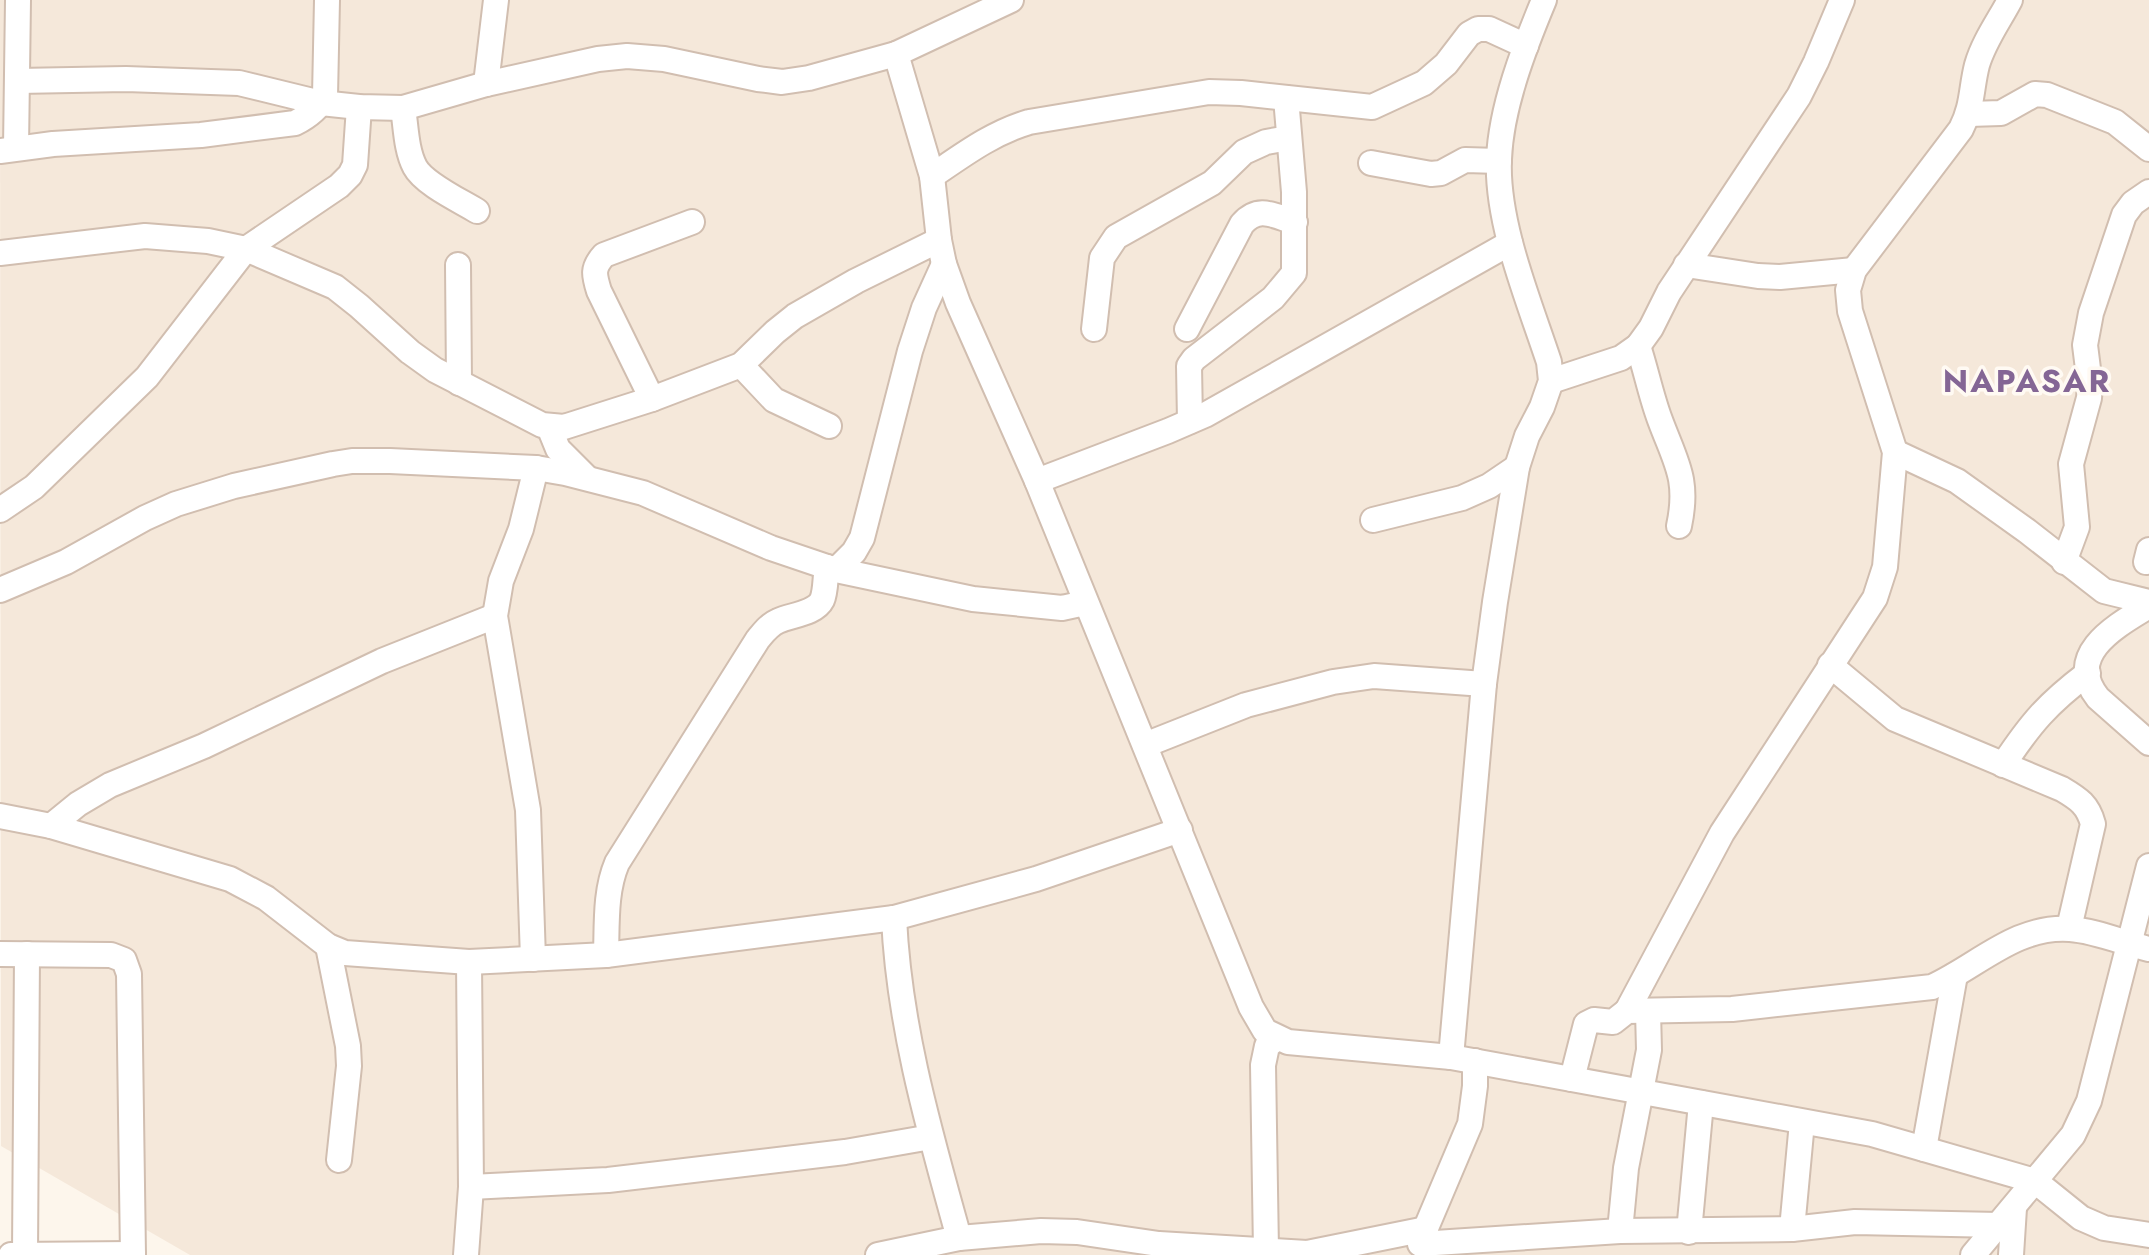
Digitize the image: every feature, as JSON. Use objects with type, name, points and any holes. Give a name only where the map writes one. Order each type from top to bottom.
[{"type":"street","points":[[18,0],[18,81],[8,150],[201,135],[295,123],[305,118],[321,103],[326,90],[327,0]]},
{"type":"street","points":[[486,84],[496,0]]},
{"type":"street","points":[[18,81],[126,79],[239,83],[321,103],[359,107],[403,107],[486,84],[598,59],[627,56],[664,59],[782,82],[809,78],[897,54],[1011,0]]},
{"type":"street","points":[[1420,1243],[1470,1124],[1475,1086],[1463,1059],[1484,684],[1517,467],[1551,381],[1549,362],[1510,243],[1499,161],[1502,131],[1526,46],[1544,0]]},
{"type":"street","points":[[1620,1231],[1626,1168],[1649,1050],[1637,1011],[1722,833],[1830,665],[1861,623],[1875,598],[1885,567],[1895,452],[1850,311],[1848,290],[1854,270],[1961,129],[1969,114],[1977,65],[1987,39],[2010,0]]},
{"type":"street","points":[[1551,381],[1621,358],[1639,346],[1686,265],[1799,96],[1816,62],[1835,2]]},
{"type":"street","points":[[932,176],[988,139],[1008,128],[1028,122],[1209,92],[1372,107],[1424,83],[1446,64],[1469,34],[1478,29],[1489,29],[1526,46]]},
{"type":"street","points":[[897,54],[932,176],[942,252],[958,303],[1037,481],[1258,1021],[1265,1031],[1277,1038],[1302,1044],[1463,1059],[1872,1134],[2035,1181],[2081,1218],[2104,1228],[2149,1235]]},
{"type":"street","points":[[1969,114],[2001,113],[2035,94],[2047,95],[2115,121],[2149,149]]},
{"type":"street","points":[[1190,421],[1189,366],[1194,359],[1273,298],[1294,273],[1295,222],[1286,98]]},
{"type":"street","points":[[0,510],[34,487],[146,377],[246,249],[339,186],[350,175],[355,165],[359,107]]},
{"type":"street","points":[[403,107],[410,155],[416,170],[427,180],[477,211]]},
{"type":"street","points":[[1094,329],[1102,258],[1116,237],[1212,183],[1244,152],[1266,142],[1289,138]]},
{"type":"street","points":[[1371,163],[1431,174],[1441,173],[1465,160],[1499,161]]},
{"type":"street","points":[[2064,562],[2077,527],[2071,464],[2089,398],[2085,345],[2091,313],[2124,215],[2133,203],[2149,192]]},
{"type":"street","points":[[1187,329],[1242,224],[1250,215],[1258,212],[1295,222]]},
{"type":"street","points":[[652,399],[599,291],[594,275],[595,265],[604,255],[692,222]]},
{"type":"street","points":[[0,253],[145,236],[208,241],[246,249],[335,288],[435,370],[549,427],[564,427],[652,399],[741,365],[795,316],[856,281],[942,252]]},
{"type":"street","points":[[1037,481],[1190,421],[1510,243]]},
{"type":"street","points":[[606,956],[609,891],[617,863],[758,639],[768,627],[778,621],[817,606],[822,600],[832,569],[854,552],[862,538],[910,351],[942,252]]},
{"type":"street","points":[[458,265],[459,383]]},
{"type":"street","points":[[1686,265],[1780,277],[1854,270]]},
{"type":"street","points":[[1639,346],[1660,419],[1683,482],[1684,502],[1679,526]]},
{"type":"street","points":[[741,365],[761,390],[774,400],[791,411],[828,426]]},
{"type":"street","points":[[549,427],[558,449],[589,479]]},
{"type":"street","points":[[1895,452],[1957,481],[2104,591],[2149,604]]},
{"type":"street","points":[[0,590],[66,562],[176,504],[234,486],[352,461],[536,468],[643,493],[771,548],[832,569],[973,599],[1062,608],[1085,603]]},
{"type":"street","points":[[1373,520],[1462,498],[1489,486],[1517,467]]},
{"type":"street","points":[[533,959],[528,810],[495,617],[501,581],[514,552],[536,468]]},
{"type":"street","points":[[2149,604],[2107,632],[2090,656],[2088,673],[2098,698],[2149,743]]},
{"type":"street","points":[[51,826],[78,804],[110,785],[204,746],[382,661],[495,617]]},
{"type":"street","points":[[1830,665],[1895,719],[2062,789],[2082,801],[2090,811],[2093,824],[2069,929]]},
{"type":"street","points":[[2003,765],[2032,722],[2055,697],[2088,673]]},
{"type":"street","points":[[1145,745],[1245,705],[1333,682],[1374,676],[1484,684]]},
{"type":"street","points":[[0,816],[51,826],[230,879],[266,898],[328,946],[362,956],[469,962],[606,956],[894,918],[1036,878],[1180,830]]},
{"type":"street","points":[[1973,1255],[2073,1135],[2089,1101],[2140,947],[2149,866]]},
{"type":"street","points":[[894,918],[900,996],[931,1137],[959,1238]]},
{"type":"street","points":[[1572,1079],[1586,1024],[1594,1020],[1613,1022],[1637,1011],[1732,1009],[1932,986],[1955,975],[2005,943],[2032,933],[2069,929],[2099,934],[2140,947]]},
{"type":"street","points":[[328,946],[348,1046],[349,1066],[339,1160]]},
{"type":"street","points":[[0,954],[111,955],[124,960],[129,974],[133,1254],[11,1255]]},
{"type":"street","points":[[25,1255],[27,954]]},
{"type":"street","points":[[466,1255],[471,1187],[469,962]]},
{"type":"street","points":[[1924,1149],[1955,975]]},
{"type":"street","points":[[1266,1251],[1263,1065],[1267,1046],[1277,1038]]},
{"type":"street","points":[[1689,1232],[1701,1103]]},
{"type":"street","points":[[1792,1229],[1802,1122]]},
{"type":"street","points":[[471,1187],[621,1178],[845,1152],[931,1137]]},
{"type":"street","points":[[878,1255],[959,1238],[1058,1231],[1159,1249],[1307,1253],[1620,1231],[1792,1229],[1855,1222],[2006,1216]]},
{"type":"street","points":[[2006,1216],[2011,1255]]},
{"type":"shaded area","points":[[0,0],[2149,0],[2149,1255],[190,1255],[1,1146]]},
{"type":"district","name":"NAPASAR","points":[[2027,381]]}]
